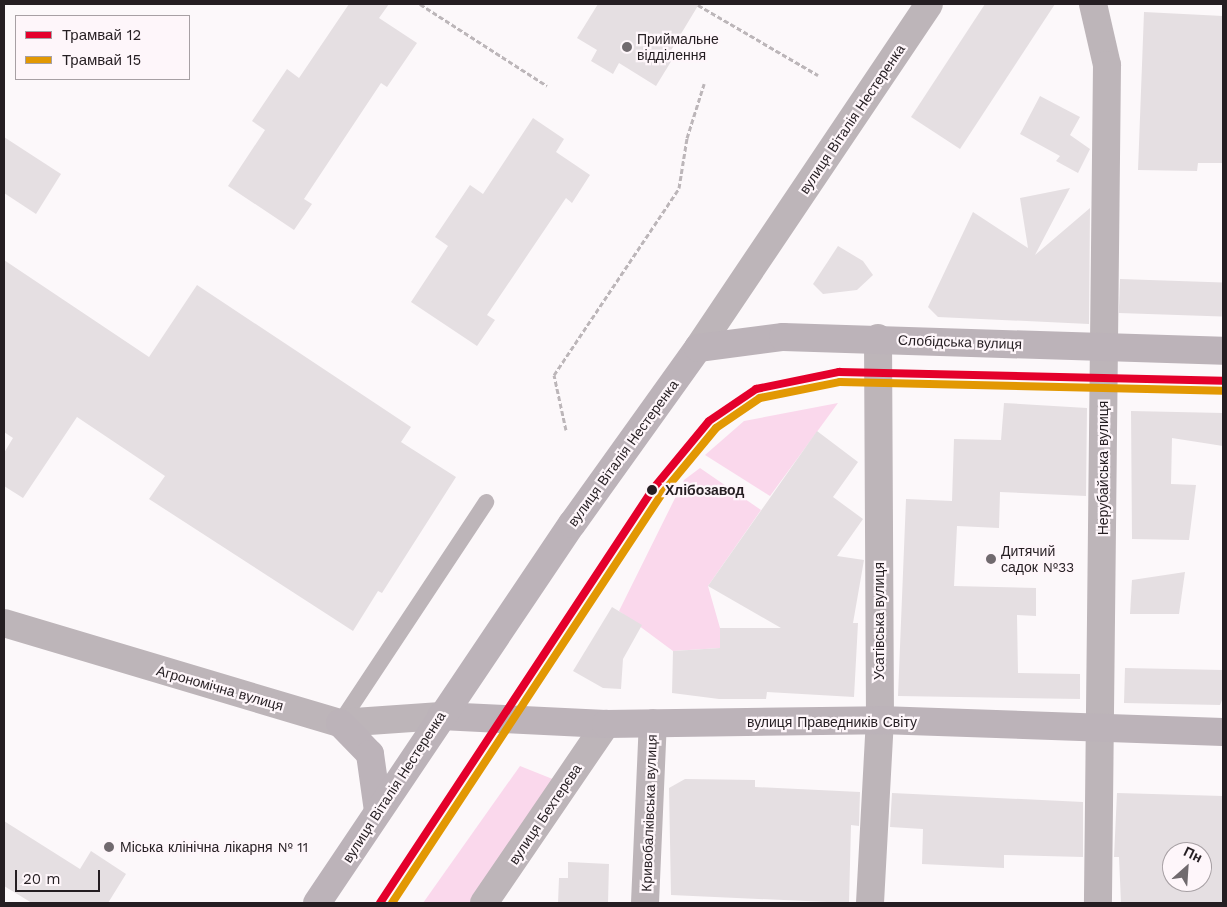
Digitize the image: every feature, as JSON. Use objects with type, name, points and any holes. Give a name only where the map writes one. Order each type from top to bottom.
[{"type":"main road","name":"Слобідська вулиця","points":[[698,348],[782,337],[878,338],[1223,351]]},
{"type":"main road","name":"вулиця Віталія Нестеренка","points":[[317,903],[441,716],[698,348]]},
{"type":"main road","name":"вулиця Праведників Світу","points":[[441,716],[606,724],[880,720],[1102,726],[1223,732]]},
{"type":"main road","points":[[340,723],[370,754],[378,811]]},
{"type":"street","name":"вулиця Віталія Нестеренка","points":[[698,348],[929,4]]},
{"type":"street","name":"Нерубайська вулиця","points":[[1093,4],[1107,65],[1102,726],[1098,903]]},
{"type":"street","name":"Усатівська вулиця","points":[[870,903],[880,720],[878,338]]},
{"type":"street","name":"Агрономічна вулиця","points":[[4,623],[340,723],[441,716]]},
{"type":"street","name":"Кривобалківська вулиця","points":[[645,903],[653,723]]},
{"type":"street","name":"вулиця Бехтерєва","points":[[484,903],[606,724]]},
{"type":"lane","points":[[340,723],[486,502]]},
{"type":"path","points":[[420,4],[547,86]]},
{"type":"path","points":[[698,5],[818,75]]},
{"type":"path","points":[[566,430],[554,375],[679,188],[687,138],[704,84]]},
{"type":"shaded area","points":[[838,403],[770,496],[705,455],[744,421]]},
{"type":"shaded area","points":[[700,468],[761,510],[708,586],[720,628],[720,648],[673,651],[619,611],[684,480]]},
{"type":"shaded area","points":[[520,766],[555,780],[472,903],[423,903]]},
{"type":"building","points":[[349,4],[389,4],[379,18],[417,43],[387,87],[381,83],[304,199],[312,204],[294,230],[228,186],[265,130],[252,121],[287,69],[299,78]]},
{"type":"building","name":"Приймальне відділення","points":[[598,4],[699,4],[670,52],[675,55],[656,86],[619,63],[613,74],[591,61],[597,50],[577,38]]},
{"type":"building","points":[[985,4],[1055,4],[960,149],[911,117]]},
{"type":"building","points":[[1144,12],[1223,16],[1223,163],[1198,163],[1197,171],[1138,170]]},
{"type":"building","points":[[1040,96],[1080,117],[1070,135],[1090,149],[1078,173],[1056,161],[1060,156],[1020,134]]},
{"type":"building","points":[[533,118],[564,139],[556,152],[590,175],[572,203],[566,198],[487,315],[495,320],[477,346],[411,302],[448,246],[435,237],[470,185],[483,194]]},
{"type":"building","points":[[4,137],[61,174],[36,214],[4,193]]},
{"type":"building","points":[[1070,188],[1035,255],[1090,208],[1089,324],[938,317],[928,307],[973,212],[1028,248],[1020,198]]},
{"type":"building","points":[[838,246],[863,261],[873,275],[857,290],[823,294],[813,284]]},
{"type":"building","points":[[4,260],[149,357],[197,285],[411,427],[401,442],[456,477],[382,593],[378,591],[353,631],[149,499],[165,476],[77,417],[23,498],[4,486],[4,453],[13,438],[4,432]]},
{"type":"building","points":[[1120,279],[1223,283],[1222,317],[1119,313]]},
{"type":"building","points":[[1004,403],[1087,408],[1086,496],[1000,492],[999,528],[957,526],[954,586],[1036,588],[1036,616],[1017,615],[1018,673],[1080,674],[1080,699],[898,696],[906,499],[952,501],[954,439],[1001,440]]},
{"type":"building","points":[[1131,411],[1223,413],[1223,446],[1172,438],[1171,484],[1196,485],[1189,540],[1132,539]]},
{"type":"building","points":[[817,431],[858,462],[833,497],[863,519],[837,556],[864,560],[853,623],[858,623],[854,697],[767,692],[766,699],[719,699],[672,693],[673,651],[720,648],[720,628],[781,628],[708,586]]},
{"type":"building","points":[[1185,572],[1179,614],[1130,614],[1132,580]]},
{"type":"building","points":[[612,607],[642,625],[623,659],[621,689],[603,688],[573,671]]},
{"type":"building","points":[[1125,668],[1223,670],[1223,698],[1220,705],[1124,703]]},
{"type":"building","points":[[685,779],[755,780],[755,787],[860,792],[859,826],[851,825],[849,903],[671,895],[669,788]]},
{"type":"building","points":[[892,793],[1083,802],[1083,857],[1004,855],[1004,868],[922,864],[923,829],[890,827]]},
{"type":"building","points":[[1117,793],[1223,796],[1223,903],[1121,903],[1119,857],[1114,857]]},
{"type":"building","points":[[4,821],[80,869],[91,851],[126,874],[108,903],[32,903],[4,886]]},
{"type":"building","points":[[568,862],[609,864],[608,903],[558,903],[559,878],[568,878]]},
{"type":"tram line","name":"12","points":[[380,903],[652,490],[709,421],[756,389],[839,372],[1223,381]]},
{"type":"tram line","name":"15","points":[[392,903],[660,496],[716,428],[760,398],[840,382],[1223,391]]},
{"type":"place","name":"Приймальне відділення","points":[[627,47]]},
{"type":"place","name":"Хлібозавод","points":[[652,490]]},
{"type":"place","name":"Дитячий садок №33","points":[[991,559]]},
{"type":"place","name":"Міська клінічна лікарня № 11","points":[[109,847]]}]
